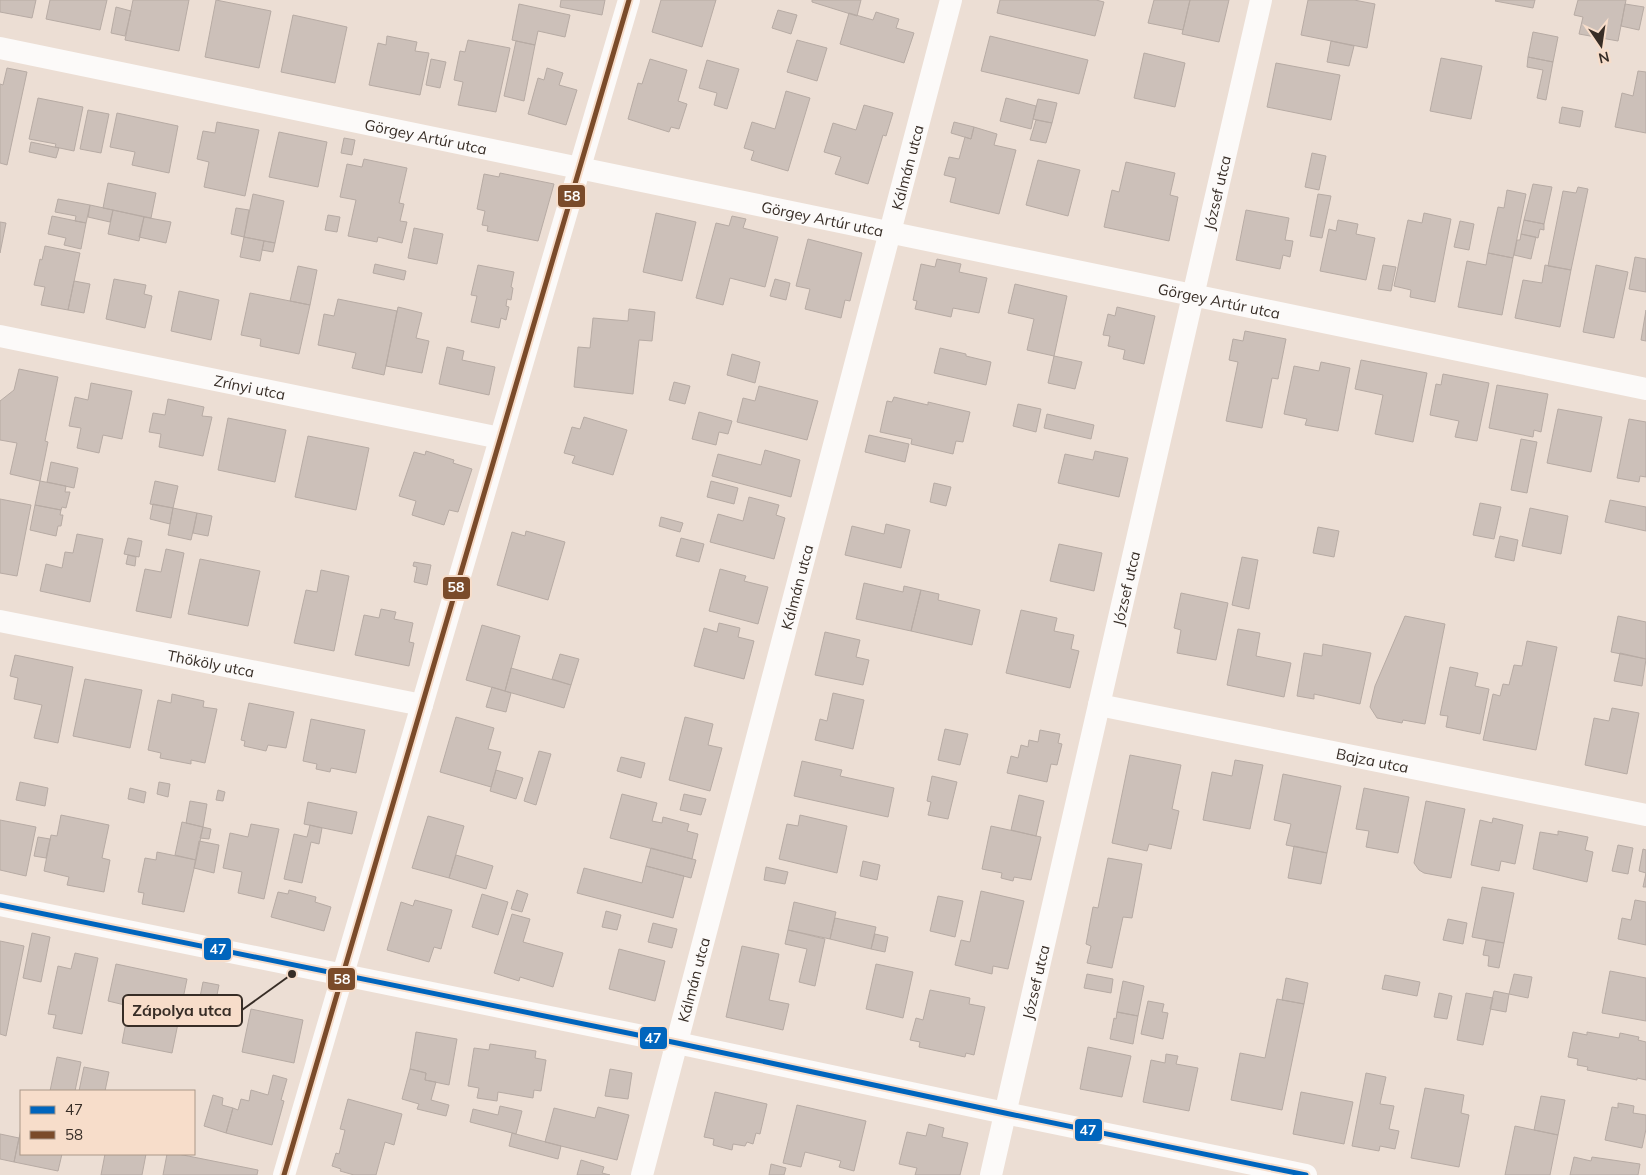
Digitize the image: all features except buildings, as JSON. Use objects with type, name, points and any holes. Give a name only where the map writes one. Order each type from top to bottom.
[{"type":"street","points":[[284,1175],[628,0]]},
{"type":"street","name":"Kálmán utca","points":[[642,1175],[952,0]]},
{"type":"street","name":"József utca","points":[[991,1175],[1261,0]]},
{"type":"street","name":"Görgey Artúr utca","points":[[0,48],[1646,390]]},
{"type":"street","name":"Zrínyi utca","points":[[0,336],[500,438]]},
{"type":"street","name":"Thököly utca","points":[[0,622],[422,705]]},
{"type":"street","name":"Bajza utca","points":[[1099,705],[1646,815]]},
{"type":"street","points":[[0,905],[677,1043],[1306,1175]]},
{"type":"transit line","name":"58","points":[[284,1175],[629,0]]},
{"type":"transit line","name":"47","points":[[0,905],[677,1043],[1306,1175]]},
{"type":"place","name":"Zápolya utca","points":[[292,974]]}]
